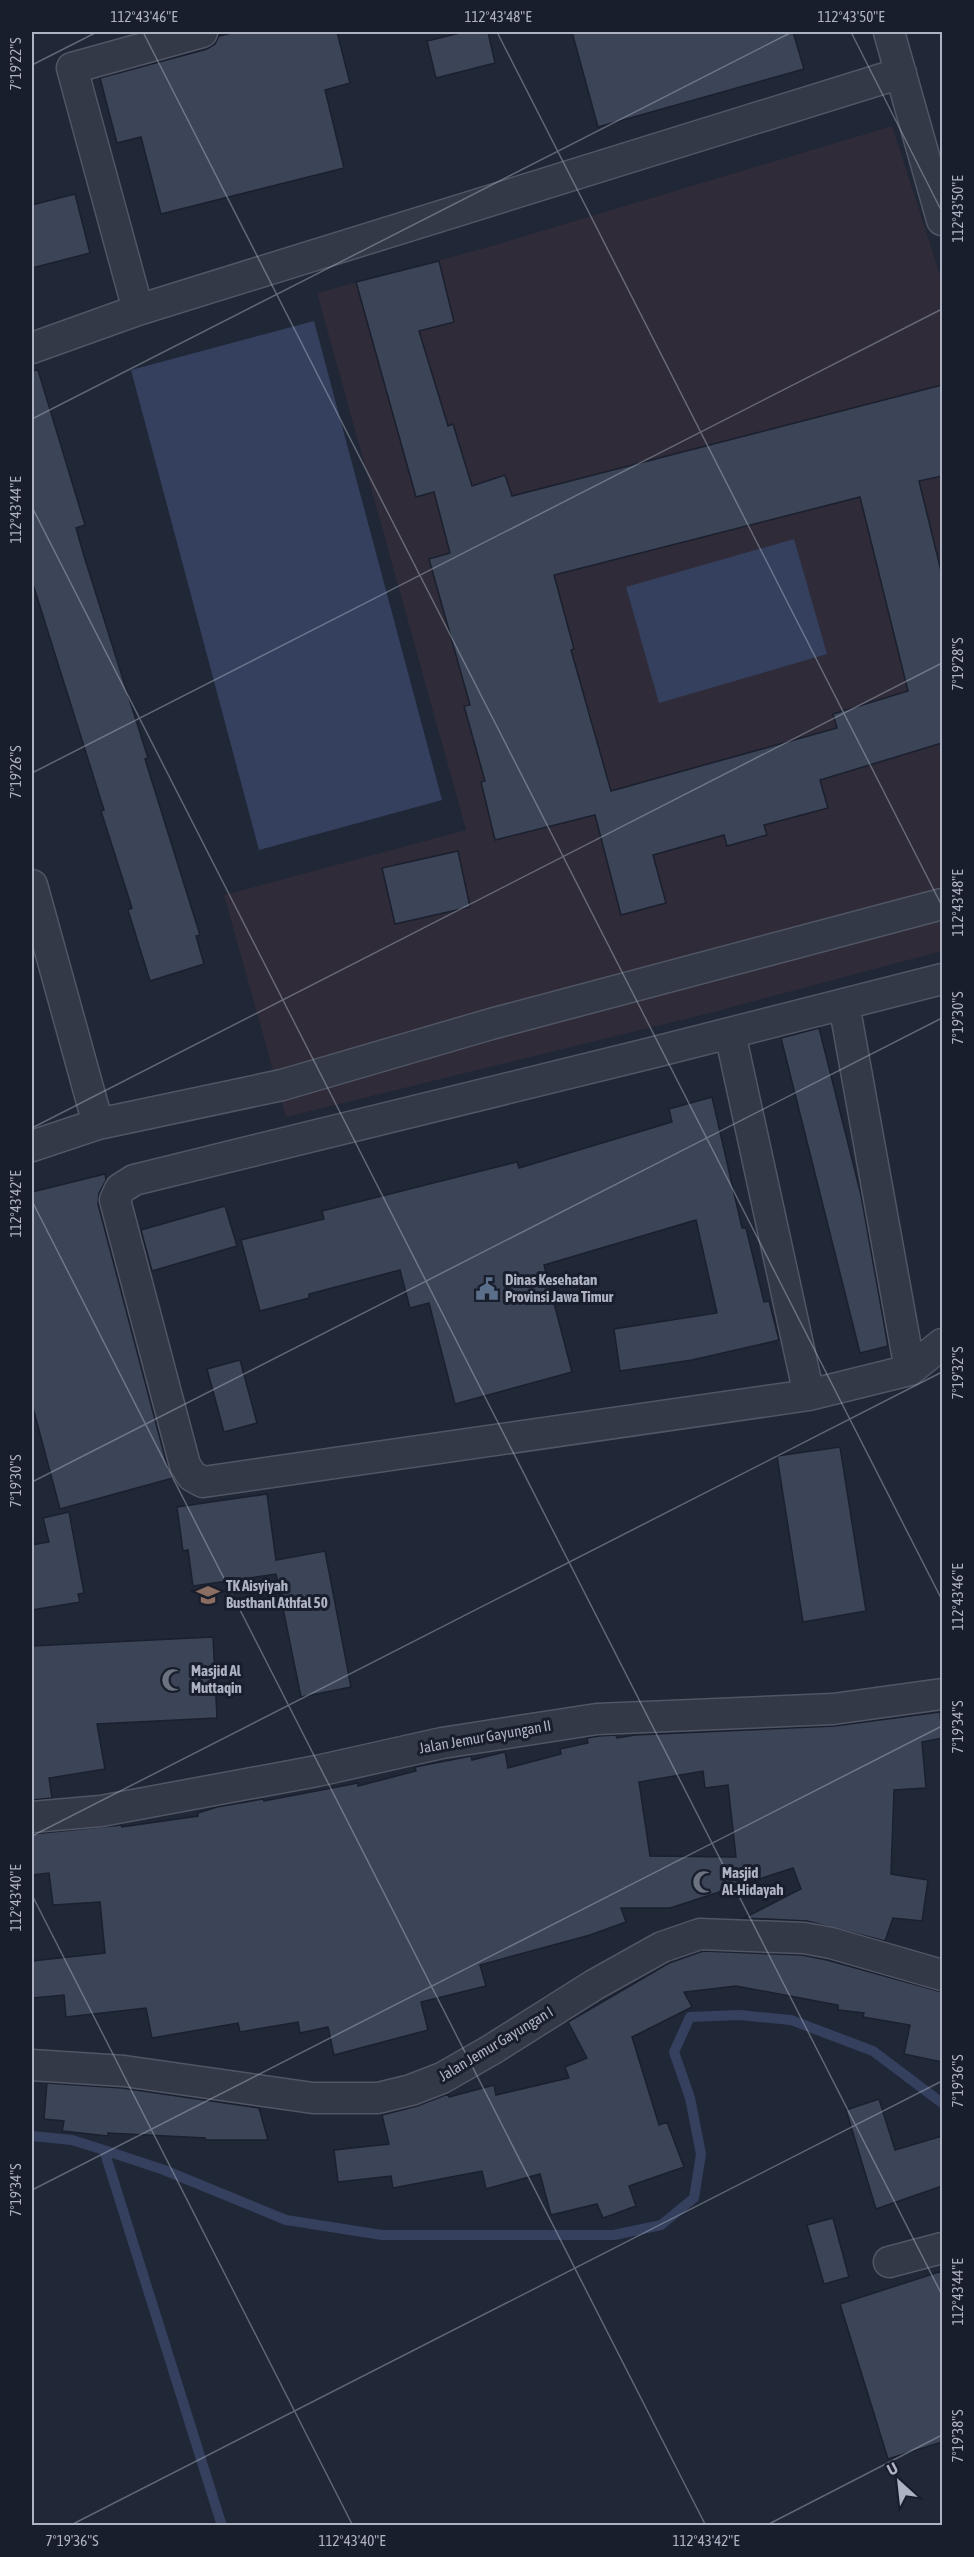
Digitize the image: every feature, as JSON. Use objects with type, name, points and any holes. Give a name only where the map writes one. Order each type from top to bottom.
[{"type":"street","points":[[138,310],[72,68],[202,32]]},
{"type":"street","points":[[889,32],[942,220]]},
{"type":"street","points":[[32,348],[138,310],[901,73]]},
{"type":"street","points":[[32,885],[98,1124]]},
{"type":"street","points":[[32,1146],[98,1124],[282,1085],[491,1024],[942,904]]},
{"type":"street","points":[[942,979],[134,1180],[120,1189],[115,1200],[185,1465],[192,1476],[203,1482],[809,1395],[910,1370],[942,1344]]},
{"type":"street","points":[[844,1004],[910,1370]]},
{"type":"street","points":[[730,1033],[809,1395]]},
{"type":"street","name":"Jalan Jemur Gayungan II","points":[[32,1817],[101,1811],[317,1771],[442,1743],[597,1719],[833,1709],[942,1694]]},
{"type":"street","name":"Jalan Jemur Gayungan I","points":[[32,2065],[124,2071],[313,2098],[378,2098],[411,2090],[442,2078],[623,1968],[662,1947],[700,1934],[813,1940],[942,1975]]},
{"type":"street","points":[[889,2262],[942,2248]]},
{"type":"shaded area","points":[[892,126],[942,281],[942,951],[710,1013],[286,1117],[224,895],[466,830],[317,293],[485,248]]},
{"type":"water","points":[[314,321],[442,800],[259,850],[131,370]]},
{"type":"water","points":[[794,539],[827,654],[659,703],[626,587]]},
{"type":"building","points":[[236,32],[337,32],[350,83],[325,90],[344,168],[161,214],[141,137],[117,143],[100,78],[207,49],[215,44],[219,36]]},
{"type":"building","points":[[464,32],[488,32],[495,63],[436,78],[427,41]]},
{"type":"building","points":[[572,32],[793,32],[804,69],[598,127]]},
{"type":"building","points":[[75,194],[90,253],[32,268],[32,205]]},
{"type":"building","points":[[439,261],[454,322],[419,331],[448,426],[453,424],[472,486],[505,475],[512,496],[942,385],[942,476],[919,481],[942,575],[942,743],[820,780],[828,808],[764,825],[767,835],[727,846],[724,835],[653,855],[666,903],[621,915],[595,815],[495,840],[481,782],[485,781],[464,706],[470,705],[429,559],[450,553],[434,492],[416,497],[356,282]],"holes":[[[860,497],[908,691],[833,714],[837,728],[611,791],[571,650],[574,649],[554,575]]]},
{"type":"building","points":[[38,370],[85,525],[76,528],[84,556],[148,758],[145,759],[200,935],[196,936],[204,964],[150,981],[128,910],[132,908],[101,811],[104,810],[32,581],[32,371]]},
{"type":"building","points":[[458,851],[470,907],[395,924],[382,868]]},
{"type":"building","points":[[819,1028],[861,1195],[888,1346],[860,1353],[781,1038]]},
{"type":"building","points":[[712,1097],[742,1228],[746,1228],[764,1302],[769,1301],[779,1340],[692,1360],[620,1371],[614,1329],[717,1313],[696,1220],[544,1265],[572,1372],[455,1404],[429,1303],[410,1308],[400,1270],[309,1294],[309,1298],[260,1311],[241,1240],[324,1219],[322,1211],[517,1162],[519,1168],[672,1122],[669,1109]]},
{"type":"building","points":[[105,1174],[106,1180],[99,1193],[98,1204],[168,1469],[173,1478],[60,1509],[32,1404],[32,1192]]},
{"type":"building","points":[[225,1206],[237,1246],[152,1271],[141,1230]]},
{"type":"building","points":[[240,1360],[257,1423],[224,1432],[207,1369]]},
{"type":"building","points":[[840,1447],[866,1611],[803,1622],[777,1456]]},
{"type":"building","points":[[267,1494],[276,1560],[325,1551],[351,1687],[301,1697],[276,1574],[193,1586],[188,1550],[183,1551],[177,1507]]},
{"type":"building","points":[[69,1512],[84,1593],[78,1594],[80,1602],[32,1610],[32,1545],[49,1542],[43,1518]]},
{"type":"building","points":[[213,1637],[217,1718],[97,1724],[105,1769],[49,1778],[52,1798],[32,1800],[32,1646]]},
{"type":"building","points":[[940,1712],[942,1738],[922,1742],[926,1788],[894,1790],[891,1874],[928,1880],[922,1921],[893,1918],[885,1941],[807,1921],[744,1918],[801,1889],[793,1868],[670,1908],[621,1908],[626,1922],[590,1935],[480,1965],[486,1986],[421,2002],[428,2030],[334,2055],[328,2027],[300,2033],[298,2022],[240,2032],[238,2023],[152,2038],[146,2008],[66,2017],[64,1995],[32,1998],[32,1961],[105,1953],[100,1902],[53,1905],[49,1873],[32,1875],[32,1834],[121,1825],[122,1827],[198,1816],[198,1813],[217,1807],[263,1799],[264,1801],[358,1783],[358,1786],[416,1771],[415,1767],[471,1756],[472,1760],[505,1752],[508,1768],[561,1754],[560,1749],[588,1743],[587,1738],[599,1736],[616,1735],[617,1738],[635,1735],[834,1726]],"holes":[[[703,1771],[705,1788],[728,1785],[736,1857],[650,1856],[639,1782]]]},
{"type":"building","points":[[703,1951],[802,1955],[942,1992],[942,2062],[904,2054],[910,2025],[863,2017],[864,2013],[838,2010],[838,2005],[736,1986],[684,1992],[692,2007],[632,2037],[659,2125],[667,2122],[684,2167],[629,2186],[636,2206],[603,2218],[597,2204],[551,2215],[540,2174],[486,2189],[482,2171],[393,2188],[391,2176],[338,2182],[334,2150],[389,2144],[382,2115],[417,2106],[448,2094],[449,2097],[494,2085],[496,2095],[569,2078],[565,2067],[587,2058],[568,2022],[669,1963]]},
{"type":"building","points":[[47,2083],[122,2088],[259,2108],[268,2140],[205,2140],[205,2138],[108,2133],[108,2136],[62,2131],[64,2121],[44,2119]]},
{"type":"building","points":[[879,2099],[895,2150],[942,2136],[942,2186],[876,2209],[846,2110]]},
{"type":"building","points":[[833,2218],[849,2277],[824,2284],[807,2225]]},
{"type":"building","points":[[942,2271],[942,2442],[888,2459],[840,2304]]},
{"type":"waterway","points":[[32,2136],[72,2140],[104,2150],[164,2170],[286,2220],[382,2235],[614,2235],[661,2225],[694,2198],[701,2154],[690,2098],[674,2052],[690,2017],[739,2015],[791,2020],[873,2051],[942,2103]]},
{"type":"waterway","points":[[104,2150],[222,2526]]},
{"type":"place","name":"Dinas Kesehatan Provinsi Jawa Timur","points":[[487,1289]]},
{"type":"place","name":"TK Aisyiyah Busthanl Athfal 50","points":[[208,1595]]},
{"type":"place","name":"Masjid Al Muttaqin","points":[[173,1680]]},
{"type":"place","name":"Masjid Al-Hidayah","points":[[704,1882]]}]
